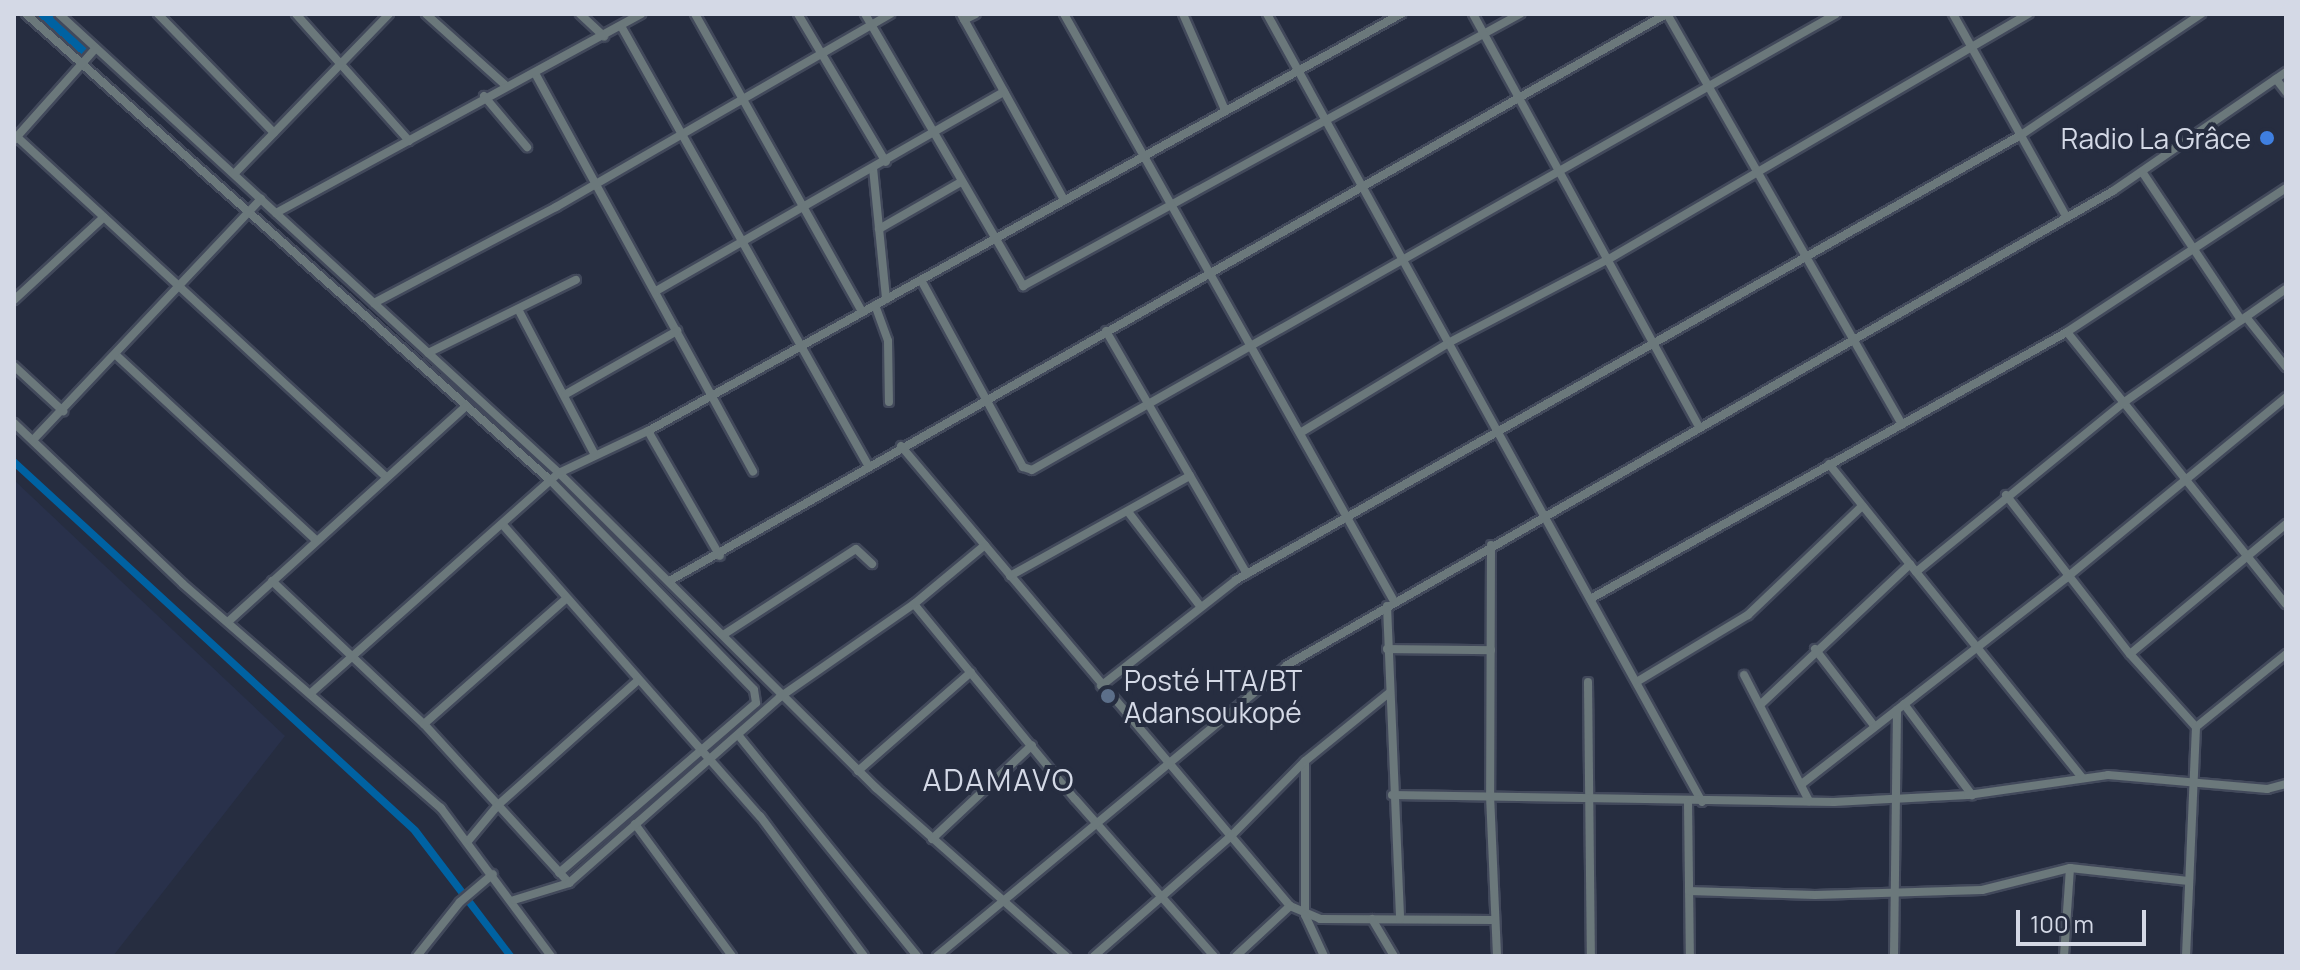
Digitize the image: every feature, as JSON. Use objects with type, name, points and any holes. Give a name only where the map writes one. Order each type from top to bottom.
[{"type":"street","points":[[26,14],[89,56],[235,173],[671,580],[780,697],[858,771],[1002,903],[1066,956]]},
{"type":"street","points":[[59,14],[89,56],[249,211],[551,481],[754,690],[756,703],[559,873]]},
{"type":"street","points":[[158,14],[274,133]]},
{"type":"street","points":[[296,14],[344,64],[409,141]]},
{"type":"street","points":[[235,173],[344,64],[389,14]]},
{"type":"street","points":[[426,14],[505,85]]},
{"type":"street","points":[[580,14],[604,36]]},
{"type":"street","points":[[276,213],[409,141],[484,96],[536,75],[641,14]]},
{"type":"street","points":[[695,14],[862,312]]},
{"type":"street","points":[[798,14],[886,162]]},
{"type":"street","points":[[865,14],[1017,282],[1028,285],[1520,14]]},
{"type":"street","points":[[374,303],[597,182],[890,14]]},
{"type":"street","points":[[976,14],[963,17],[1064,200]]},
{"type":"street","points":[[1064,14],[1346,514],[1390,604],[1387,649],[1400,919]]},
{"type":"street","points":[[1183,14],[1225,110]]},
{"type":"street","points":[[1267,14],[1547,515],[1702,802]]},
{"type":"street","points":[[311,693],[559,473],[594,453],[648,431],[1401,14]]},
{"type":"street","points":[[1473,14],[1517,102],[1609,259],[1651,344],[1699,427]]},
{"type":"street","points":[[671,580],[720,556],[901,446],[1363,185],[1517,102],[1667,14],[1902,425]]},
{"type":"street","points":[[921,280],[984,399],[1029,471],[1404,258],[1558,175],[1708,85],[1836,14]]},
{"type":"street","points":[[1953,14],[2066,216]]},
{"type":"street","points":[[1300,433],[1450,342],[1609,259],[2029,14]]},
{"type":"street","points":[[1101,686],[1200,606],[1247,574],[1346,514],[1499,431],[2021,135],[2201,14]]},
{"type":"street","points":[[621,26],[868,465]]},
{"type":"street","points":[[89,56],[16,138],[385,476]]},
{"type":"street","points":[[937,956],[948,952],[1002,903],[1172,765],[1287,665],[2143,173],[2286,72]]},
{"type":"street","points":[[536,75],[753,471]]},
{"type":"street","points":[[2276,79],[2286,92]]},
{"type":"street","points":[[656,291],[1004,92]]},
{"type":"street","points":[[484,96],[527,147]]},
{"type":"street","points":[[873,168],[886,299]]},
{"type":"street","points":[[2143,173],[2244,319],[2286,367]]},
{"type":"street","points":[[879,229],[961,182]]},
{"type":"street","points":[[1592,598],[2067,332],[2286,188]]},
{"type":"street","points":[[33,440],[261,199]]},
{"type":"street","points":[[14,300],[104,217]]},
{"type":"street","points":[[428,353],[576,280]]},
{"type":"street","points":[[1760,705],[1815,649],[1913,568],[2123,403],[2286,289]]},
{"type":"street","points":[[875,305],[888,341],[889,402]]},
{"type":"street","points":[[518,309],[566,394],[594,453]]},
{"type":"street","points":[[566,394],[677,331]]},
{"type":"street","points":[[1106,331],[1247,574]]},
{"type":"street","points":[[2067,332],[2245,558],[2286,604]]},
{"type":"street","points":[[116,355],[316,540]]},
{"type":"street","points":[[14,366],[63,411]]},
{"type":"street","points":[[1803,783],[2069,576],[2286,397]]},
{"type":"street","points":[[229,621],[385,476],[465,407]]},
{"type":"street","points":[[14,423],[229,621],[441,808],[514,900],[551,956]]},
{"type":"street","points":[[648,431],[720,556]]},
{"type":"street","points":[[901,446],[1290,906],[1305,915],[1494,920]]},
{"type":"street","points":[[1829,464],[2082,778]]},
{"type":"street","points":[[1010,576],[1129,513],[1190,476]]},
{"type":"street","points":[[2006,495],[2130,654],[2196,727],[2186,956]]},
{"type":"street","points":[[1638,681],[1748,615],[1862,506]]},
{"type":"street","points":[[1129,513],[1200,606]]},
{"type":"street","points":[[2130,654],[2286,524]]},
{"type":"street","points":[[503,525],[636,682],[760,816],[864,956]]},
{"type":"street","points":[[514,900],[569,883],[780,697],[914,604],[985,545]]},
{"type":"street","points":[[1491,545],[1490,795],[1497,956]]},
{"type":"street","points":[[723,635],[856,549],[872,564]]},
{"type":"street","points":[[272,581],[424,724],[569,883]]},
{"type":"street","points":[[424,724],[566,599]]},
{"type":"street","points":[[914,604],[1098,826],[1214,956]]},
{"type":"street","points":[[1387,649],[1491,650]]},
{"type":"street","points":[[1815,649],[1875,727]]},
{"type":"street","points":[[2196,727],[2286,654]]},
{"type":"street","points":[[858,771],[971,672]]},
{"type":"street","points":[[1744,675],[1803,783],[1809,801]]},
{"type":"street","points":[[469,840],[498,805],[636,682]]},
{"type":"street","points":[[1588,682],[1591,956]]},
{"type":"street","points":[[1094,956],[1231,836],[1305,761],[1389,693]]},
{"type":"street","points":[[1900,707],[1972,795]]},
{"type":"street","points":[[1894,956],[1900,707]]},
{"type":"street","points":[[739,736],[917,956]]},
{"type":"street","points":[[932,839],[1032,745]]},
{"type":"street","points":[[1305,761],[1305,915],[1324,956]]},
{"type":"street","points":[[1392,795],[1590,795],[1688,802],[1809,801],[1972,795],[2082,778],[2195,782],[2267,789],[2286,784]]},
{"type":"street","points":[[1688,802],[1690,956]]},
{"type":"street","points":[[635,824],[732,956]]},
{"type":"street","points":[[1689,891],[1982,890],[2070,868],[2188,881]]},
{"type":"street","points":[[2064,956],[2070,868]]},
{"type":"street","points":[[417,956],[460,902],[493,874]]},
{"type":"street","points":[[1236,956],[1290,906]]},
{"type":"street","points":[[1372,919],[1394,956]]},
{"type":"shaded area","points":[[14,480],[285,736],[113,956],[14,956]]},
{"type":"water","points":[[33,14],[51,14],[88,48],[88,55],[81,57]]},
{"type":"water","points":[[14,457],[418,828],[515,956],[506,956],[411,832],[14,467]]},
{"type":"place","name":"Radio La Grâce","points":[[2267,138]]},
{"type":"place","name":"Posté HTA/BT Adansoukopé","points":[[1108,696]]},
{"type":"district","name":"ADAMAVO","points":[[999,780]]}]
